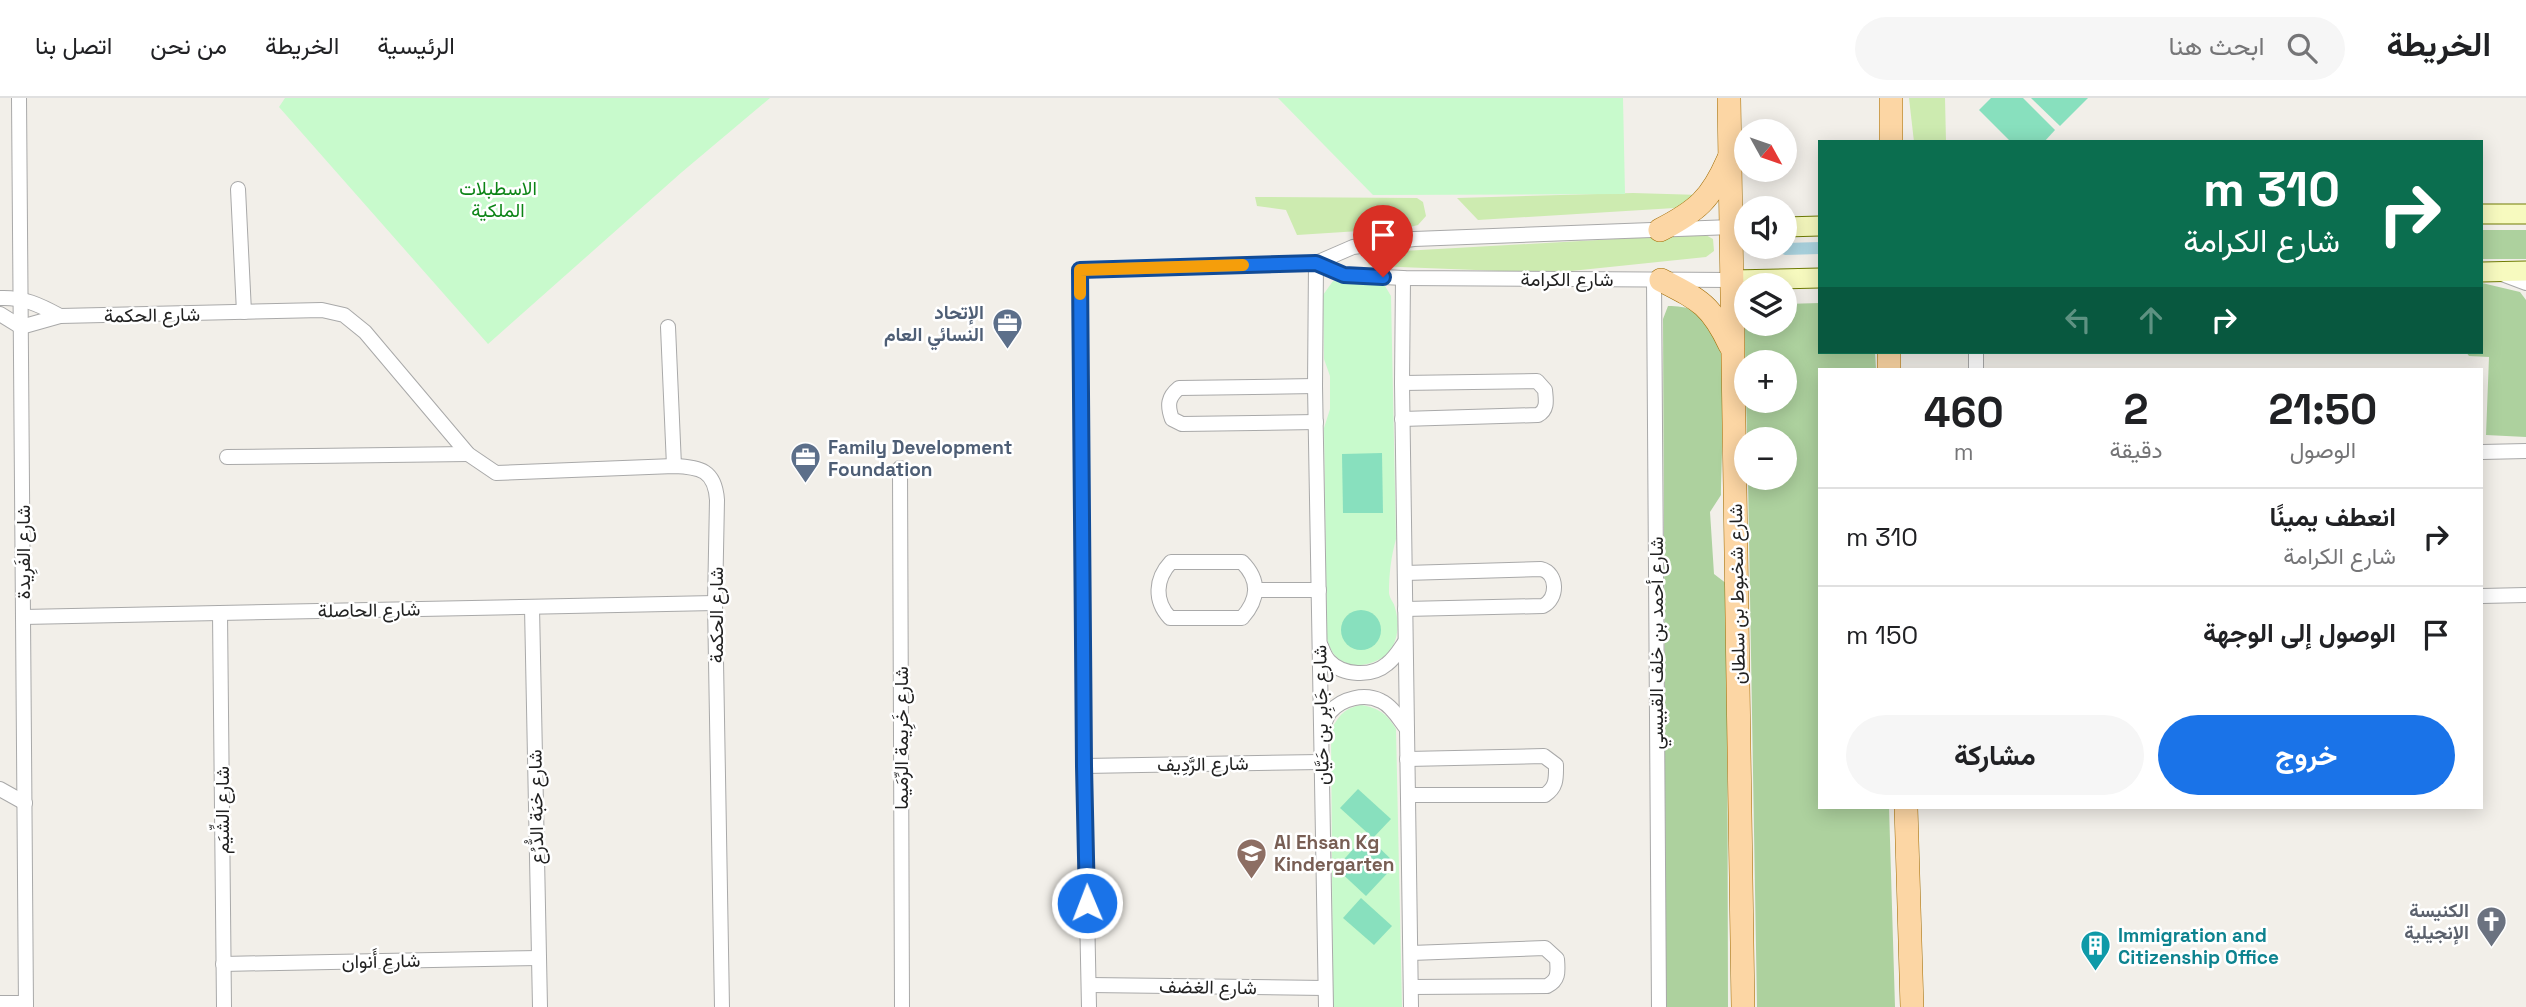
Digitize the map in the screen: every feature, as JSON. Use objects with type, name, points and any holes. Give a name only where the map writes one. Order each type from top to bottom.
[{"type":"main road","name":"شارع شخبوط بن سلطان","points":[[1729,98],[1730,154],[1735,196]]},
{"type":"main road","points":[[1891,98],[1892,139]]},
{"type":"main road","points":[[1660,230],[1690,214],[1706,200],[1730,154]]},
{"type":"main road","points":[[2483,214],[2526,214]]},
{"type":"main road","points":[[1797,227],[1818,226]]},
{"type":"main road","name":"شارع شخبوط بن سلطان","points":[[1734,354],[1732,280],[1735,259]]},
{"type":"main road","points":[[2489,272],[2526,271]]},
{"type":"main road","name":"شارع الكرامة","points":[[1732,280],[1818,278]]},
{"type":"main road","points":[[1658,280],[1708,308],[1734,354]]},
{"type":"main road","name":"شارع شخبوط بن سلطان","points":[[1735,413],[1743,1007]]},
{"type":"main road","points":[[1906,809],[1912,1007]]},
{"type":"street","name":"شارع الفَرِيدة","points":[[19,98],[26,1005]]},
{"type":"street","points":[[238,189],[244,312]]},
{"type":"street","name":"شارع الكرامة","points":[[1084,766],[1080,270],[1316,263],[1353,247],[1414,239],[1734,227]]},
{"type":"street","name":"شارع الكرامة","points":[[1316,263],[1344,275],[1403,278],[1732,280]]},
{"type":"street","name":"شارع جَابِر بن حَيَّان","points":[[1316,263],[1315,386],[1326,1007]]},
{"type":"street","points":[[2489,272],[2526,283]]},
{"type":"street","points":[[1403,278],[1402,419],[1411,1007]]},
{"type":"street","name":"شارع أحمد بن خلف القبيسي","points":[[1658,280],[1659,1007]]},
{"type":"street","points":[[0,298],[21,299]]},
{"type":"street","name":"شارع الحكمة","points":[[21,299],[60,316]]},
{"type":"street","name":"شارع الحكمة","points":[[21,327],[60,316],[322,310],[344,315],[365,332],[468,454],[496,473],[674,466],[700,468],[709,475],[717,489],[715,603],[722,1007]]},
{"type":"street","points":[[0,314],[21,327]]},
{"type":"street","points":[[668,327],[674,466]]},
{"type":"street","points":[[1402,383],[1537,381],[1545,390],[1546,406],[1543,413],[1538,415],[1402,419]]},
{"type":"street","points":[[1315,386],[1179,388],[1171,394],[1168,407],[1172,419],[1182,424],[1316,422]]},
{"type":"street","points":[[2483,452],[2526,451]]},
{"type":"street","points":[[227,457],[468,454]]},
{"type":"street","name":"شارع خَرِيمة الرِّمَيما","points":[[900,468],[902,1007]]},
{"type":"street","points":[[1171,562],[1242,562],[1252,572],[1256,590],[1252,607],[1242,618],[1170,618],[1161,609],[1158,590],[1162,572],[1171,562]]},
{"type":"street","points":[[1405,573],[1541,569],[1548,570],[1553,577],[1553,595],[1550,602],[1543,606],[1405,609]]},
{"type":"street","points":[[1256,590],[1319,590]]},
{"type":"street","points":[[2483,596],[2526,595]]},
{"type":"street","name":"شارع الحاصلة","points":[[23,617],[715,603]]},
{"type":"street","name":"شارع خبَة الدُّرُع","points":[[533,607],[540,1007]]},
{"type":"street","name":"شارع الشِّيَم","points":[[220,613],[223,1007]]},
{"type":"street","points":[[1319,641],[1327,659],[1337,667],[1347,672],[1361,673],[1385,666],[1405,642]]},
{"type":"street","points":[[1322,730],[1330,713],[1344,702],[1370,696],[1383,701],[1407,729]]},
{"type":"street","points":[[1407,759],[1544,756],[1556,765],[1556,783],[1545,795],[1408,795]]},
{"type":"street","name":"شارع الرَّدِيف","points":[[1084,766],[1321,762]]},
{"type":"street","points":[[1084,766],[1089,1007]]},
{"type":"street","points":[[0,789],[25,803]]},
{"type":"street","points":[[1411,953],[1545,948],[1557,959],[1558,974],[1554,982],[1547,986],[1411,987]]},
{"type":"street","name":"شارع أَنوان","points":[[223,964],[539,958]]},
{"type":"street","name":"شارع الغضف","points":[[1090,985],[1325,988]]},
{"type":"street","points":[[0,1003],[26,1005]]},
{"type":"green space","name":"الاسطبلات الملكية","points":[[285,98],[770,98],[488,344],[279,107]]},
{"type":"green space","points":[[1278,98],[1623,98],[1625,194],[1373,195]]},
{"type":"green space","points":[[1909,98],[1945,98],[1946,140],[1914,140]]},
{"type":"green space","points":[[1991,98],[2023,98],[2055,130],[2046,140],[2009,140],[1979,110]]},
{"type":"green space","points":[[2031,98],[2088,98],[2060,126]]},
{"type":"green space","points":[[1633,193],[1701,195],[1691,207],[1478,220],[1457,198]]},
{"type":"green space","points":[[1255,197],[1417,198],[1423,202],[1426,216],[1418,225],[1406,228],[1297,235],[1286,210],[1257,206]]},
{"type":"green space","points":[[2483,230],[2526,230],[2526,259],[2483,259]]},
{"type":"green space","points":[[1704,234],[1713,239],[1714,251],[1706,257],[1552,273],[1375,266],[1369,265],[1366,259],[1368,253]]},
{"type":"green space","points":[[1333,281],[1379,283],[1385,286],[1391,296],[1396,539],[1389,593],[1398,623],[1396,638],[1390,651],[1374,662],[1362,665],[1338,659],[1327,638],[1324,428],[1330,409],[1330,376],[1324,359],[1323,295]]},
{"type":"green space","points":[[2483,283],[2520,292],[2526,300],[2526,437],[2486,435],[2489,357],[2468,354],[2483,354]]},
{"type":"green space","points":[[1818,303],[1818,354],[1875,354],[1876,368],[1818,368],[1818,809],[1889,809],[1895,1007],[1757,1007],[1748,490],[1797,490],[1797,427],[1747,427],[1746,413],[1797,413],[1797,350],[1745,350],[1745,336],[1797,336],[1797,304]]},
{"type":"green space","points":[[1668,306],[1694,310],[1711,321],[1719,339],[1721,358],[1721,495],[1710,512],[1714,574],[1727,584],[1728,1007],[1666,1007],[1663,319]]},
{"type":"green space","points":[[1382,453],[1383,513],[1343,513],[1342,454]]},
{"type":"green space","points":[[1361,610],[1375,616],[1381,630],[1375,644],[1361,650],[1347,644],[1341,630],[1347,616]]},
{"type":"green space","points":[[1361,705],[1382,712],[1396,729],[1402,1007],[1333,1007],[1331,730],[1343,713]]},
{"type":"green space","points":[[1358,789],[1391,819],[1373,838],[1340,808]]},
{"type":"green space","points":[[1366,835],[1396,864],[1366,896],[1336,868]]},
{"type":"green space","points":[[1361,898],[1392,926],[1374,945],[1343,918]]},
{"type":"water","points":[[1818,242],[1818,254],[1797,255],[1797,243]]},
{"type":"slow traffic","points":[[1080,294],[1080,270],[1243,265]]},
{"type":"place","name":"الإتحاد النسائي العام","points":[[1007,350]]},
{"type":"place","name":"Family Development Foundation","points":[[805,485]]},
{"type":"place","name":"Al Ehsan Kg Kindergarten","points":[[1251,880]]},
{"type":"place","name":"الكنيسة الإنجيلية","points":[[2492,948]]},
{"type":"place","name":"Immigration and Citizenship Office","points":[[2095,973]]},
{"type":"route","points":[[1087,903],[1080,270],[1316,263],[1344,275],[1383,277]]}]
